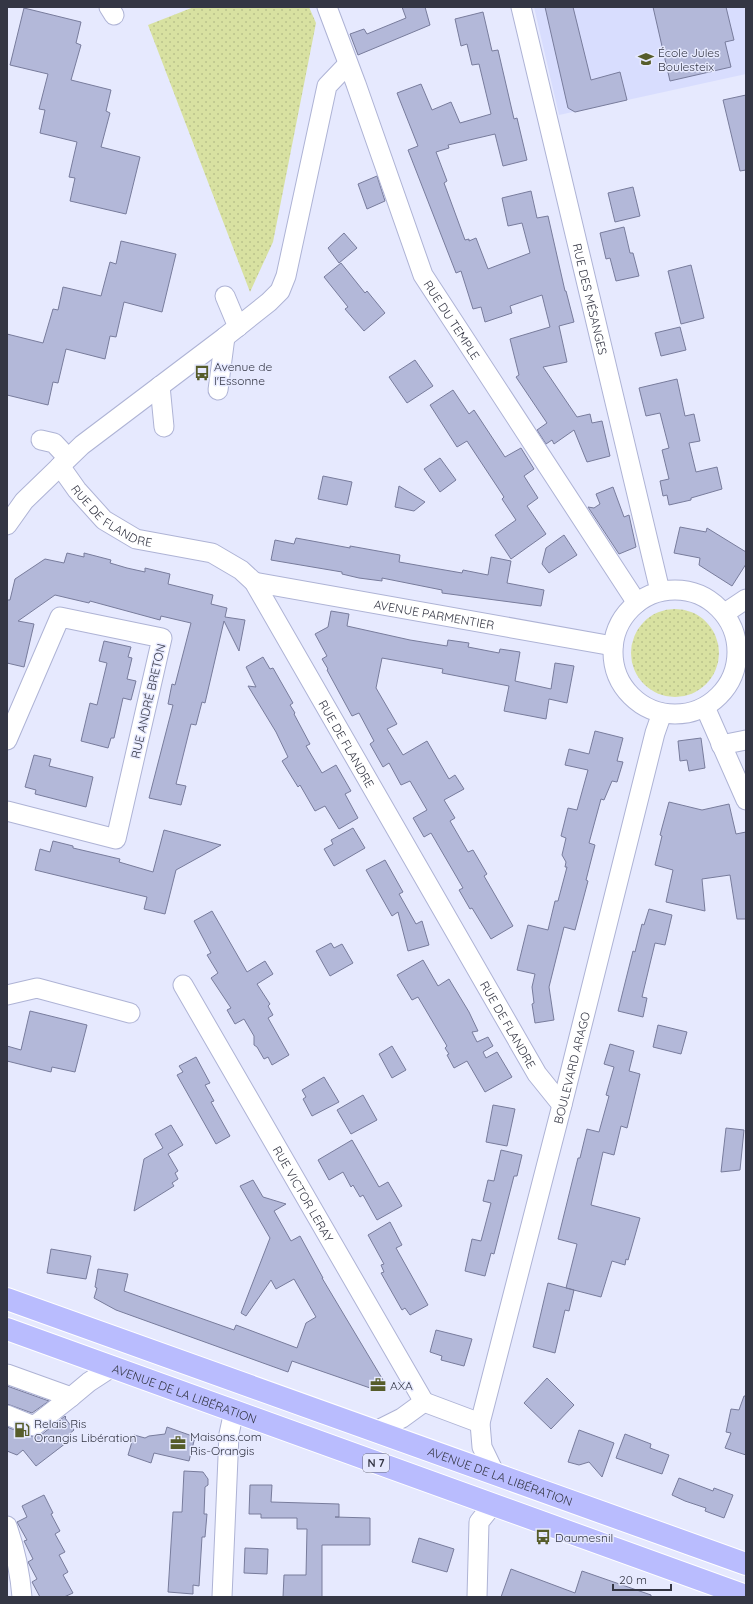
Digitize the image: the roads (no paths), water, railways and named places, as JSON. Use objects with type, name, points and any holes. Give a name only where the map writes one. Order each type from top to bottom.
[{"type":"main road","name":"AVENUE DE LA LIBÉRATION","points":[[7,1299],[746,1564]]},
{"type":"main road","name":"AVENUE DE LA LIBÉRATION","points":[[7,1329],[746,1596]]},
{"type":"street","name":"RUE DU TEMPLE","points":[[327,7],[423,275],[637,603]]},
{"type":"street","name":"RUE DES MÉSANGES","points":[[521,7],[660,591]]},
{"type":"street","points":[[7,525],[24,501],[82,445],[232,332],[269,302],[280,291],[283,284],[327,86],[348,64]]},
{"type":"street","points":[[218,390],[232,332],[225,296]]},
{"type":"street","points":[[160,386],[164,427]]},
{"type":"street","name":"RUE DE FLANDRE","points":[[41,440],[54,443],[77,490],[104,520],[136,539],[212,553],[241,570],[254,582],[537,1074],[562,1105]]},
{"type":"street","name":"AVENUE PARMENTIER","points":[[254,582],[613,646]]},
{"type":"street","points":[[670,589],[690,591],[710,599],[725,613],[735,633],[737,643],[737,664],[729,685],[705,707],[688,713],[662,713],[641,704],[625,689],[615,668],[613,646],[615,636],[621,622],[629,610],[637,603],[647,596],[660,591],[670,589]]},
{"type":"street","points":[[725,613],[746,599]]},
{"type":"street","name":"RUE ANDRÉ BRETON","points":[[7,740],[60,617],[162,638],[116,839],[7,811]]},
{"type":"street","points":[[705,707],[746,800]]},
{"type":"street","name":"BOULEVARD ARAGO","points":[[494,1474],[482,1447],[480,1423],[562,1105],[655,733],[662,713]]},
{"type":"street","points":[[721,745],[746,740]]},
{"type":"street","name":"RUE VICTOR LERAY","points":[[183,985],[424,1402]]},
{"type":"street","points":[[7,995],[37,988],[130,1013]]},
{"type":"street","points":[[7,1415],[34,1426],[89,1382],[112,1367]]},
{"type":"street","points":[[7,1374],[70,1397]]},
{"type":"street","points":[[376,1431],[402,1418],[424,1402],[480,1423]]},
{"type":"street","points":[[222,1597],[229,1434],[234,1411]]},
{"type":"street","points":[[477,1597],[479,1522],[487,1512],[490,1504]]},
{"type":"street","points":[[7,1526],[14,1546],[20,1576],[22,1597]]},
{"type":"place","name":"École Jules Boulesteix","points":[[646,59]]},
{"type":"place","name":"Avenue de l'Essonne","points":[[202,373]]},
{"type":"place","name":"AXA","points":[[378,1385]]},
{"type":"place","name":"Relais Ris Orangis Libération","points":[[22,1430]]},
{"type":"place","name":"Maisons.com Ris-Orangis","points":[[178,1443]]},
{"type":"place","name":"Daumesnil","points":[[543,1537]]}]
